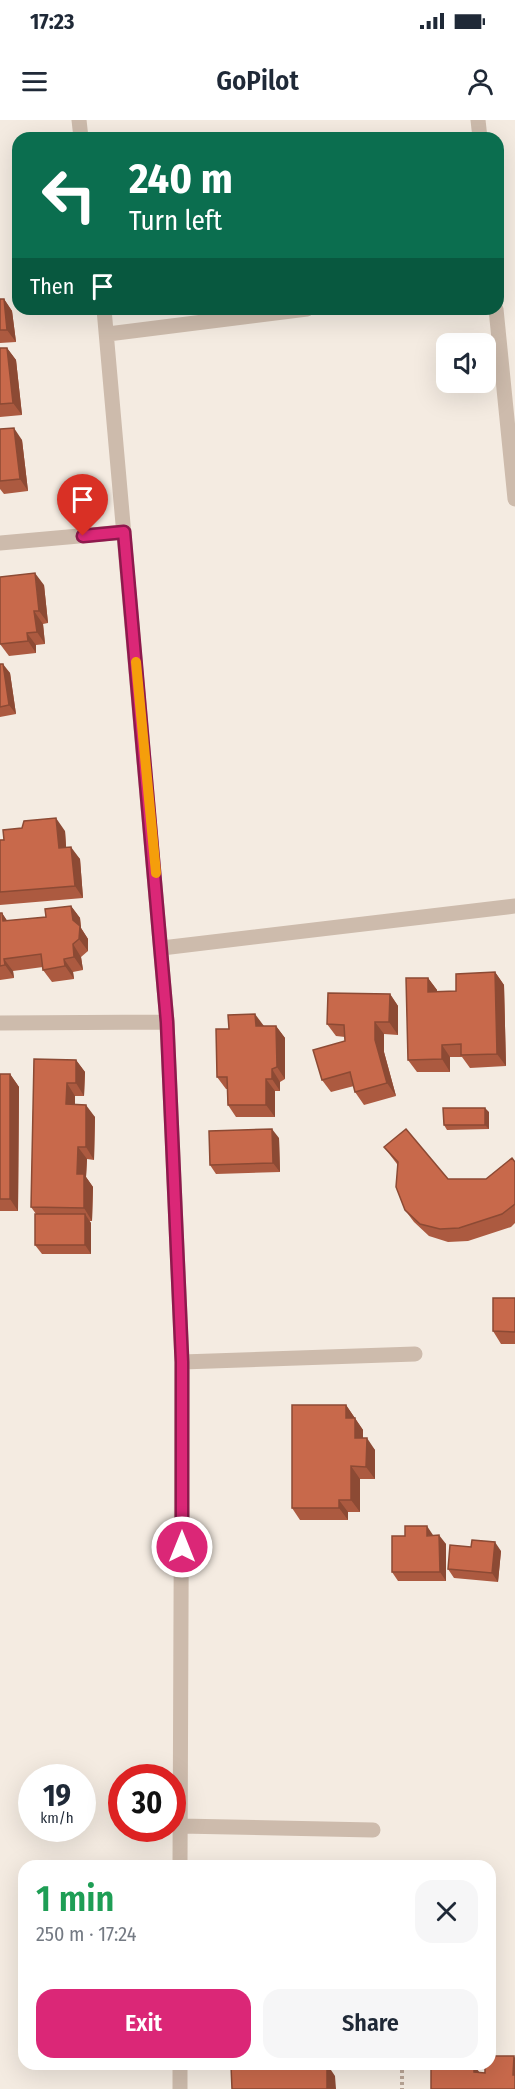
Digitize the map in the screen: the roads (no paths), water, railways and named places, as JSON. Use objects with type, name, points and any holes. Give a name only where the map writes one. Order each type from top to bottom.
[{"type":"street","points":[[105,315],[167,1022],[182,1362],[180,1764]]},
{"type":"street","points":[[108,334],[259,315]]},
{"type":"street","points":[[497,315],[515,500]]},
{"type":"street","points":[[0,543],[124,532]]},
{"type":"street","points":[[162,948],[515,906]]},
{"type":"street","points":[[0,1023],[167,1022]]},
{"type":"street","points":[[182,1362],[415,1354]]},
{"type":"street","points":[[186,1826],[373,1830]]},
{"type":"street","points":[[180,1842],[180,1860]]},
{"type":"street","points":[[180,2070],[180,2089]]}]
